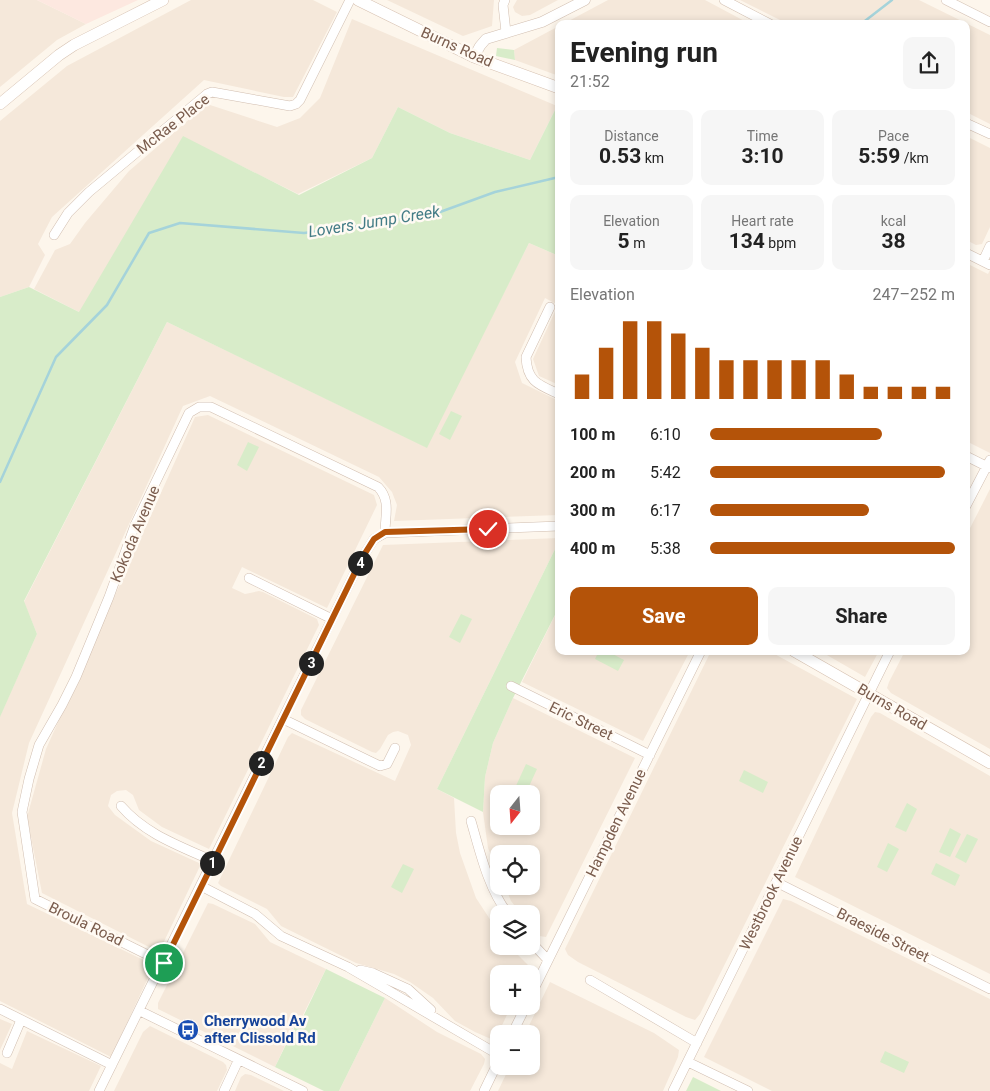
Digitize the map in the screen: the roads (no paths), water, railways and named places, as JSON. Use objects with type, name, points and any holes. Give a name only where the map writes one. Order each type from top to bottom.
[{"type":"main road","points":[[1,102],[74,45],[163,0]]},
{"type":"main road","name":"Burns Road","points":[[358,0],[474,56],[555,86]]},
{"type":"main road","name":"Burns Road","points":[[801,655],[990,763]]},
{"type":"street","name":"McRae Place","points":[[54,235],[68,213],[89,192],[207,94],[212,92],[290,106],[296,104],[300,100],[350,0]]},
{"type":"street","points":[[505,0],[506,32]]},
{"type":"street","points":[[474,56],[486,39],[542,22],[585,0]]},
{"type":"street","points":[[724,0],[762,20]]},
{"type":"street","points":[[946,0],[990,22]]},
{"type":"street","points":[[970,125],[990,134]]},
{"type":"street","points":[[970,255],[986,263],[990,246]]},
{"type":"street","points":[[550,308],[526,358],[526,365],[528,372],[536,383],[555,392]]},
{"type":"street","name":"Kokoda Avenue","points":[[35,899],[22,812],[29,778],[39,745],[76,677],[109,597],[135,525],[189,413],[199,406],[211,407],[378,487],[385,497],[387,508],[385,532]]},
{"type":"street","points":[[970,458],[989,465],[970,499]]},
{"type":"street","points":[[99,1091],[164,963],[368,546],[374,539],[385,532],[555,526]]},
{"type":"street","points":[[249,578],[332,619]]},
{"type":"street","name":"Hampden Avenue","points":[[540,976],[699,655]]},
{"type":"street","name":"Westbrook Avenue","points":[[673,1091],[888,655]]},
{"type":"street","name":"Eric Street","points":[[511,686],[650,755]]},
{"type":"street","points":[[283,719],[380,766],[387,764],[396,748]]},
{"type":"street","points":[[121,806],[130,816],[157,835],[213,861]]},
{"type":"street","points":[[472,821],[481,856],[491,883],[503,905]]},
{"type":"street","name":"Braeside Street","points":[[776,882],[990,989]]},
{"type":"street","points":[[201,886],[255,914],[280,936],[348,967],[373,973],[408,989],[450,1026],[490,1050]]},
{"type":"street","name":"Broula Road","points":[[35,899],[164,963]]},
{"type":"street","points":[[540,952],[548,960]]},
{"type":"street","points":[[590,980],[697,1043]]},
{"type":"street","points":[[0,1009],[112,1065]]},
{"type":"street","points":[[140,1011],[238,1061],[303,1091]]},
{"type":"street","points":[[7,1053],[21,1020]]},
{"type":"street","points":[[224,1091],[238,1061]]},
{"type":"street","points":[[688,1062],[748,1091]]},
{"type":"street","points":[[484,1091],[492,1075]]},
{"type":"waterway","name":"Lovers Jump Creek","points":[[866,20],[892,0]]},
{"type":"waterway","name":"Lovers Jump Creek","points":[[0,482],[56,357],[107,305],[149,233],[180,223],[304,233],[359,226],[440,212],[495,192],[555,178]]},
{"type":"place","name":"Cherrywood Av after Clissold Rd","points":[[188,1030]]}]
